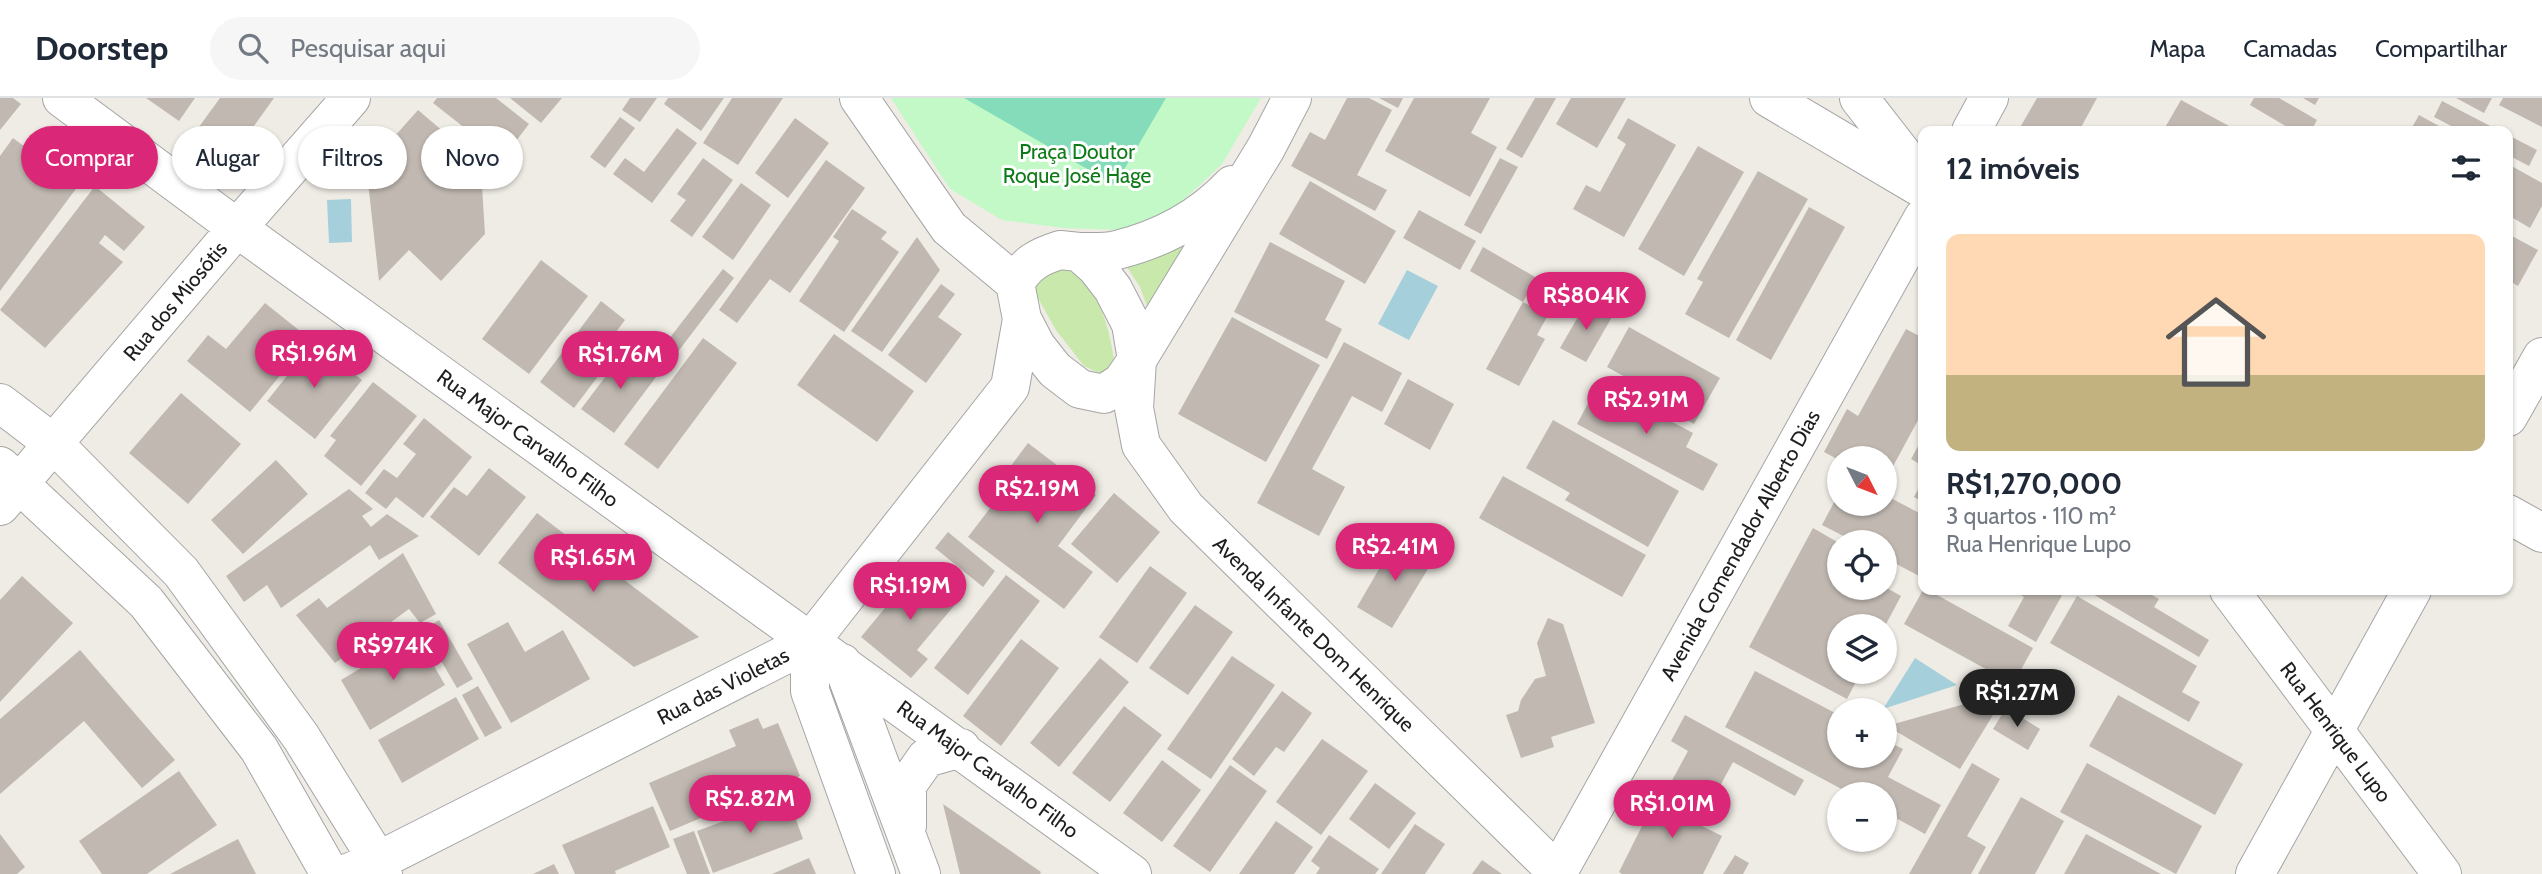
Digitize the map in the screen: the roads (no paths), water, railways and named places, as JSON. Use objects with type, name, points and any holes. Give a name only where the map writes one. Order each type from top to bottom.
[{"type":"street","name":"Rua Major Carvalho Filho","points":[[62,98],[237,228],[1132,874]]},
{"type":"street","name":"Rua dos Miosótis","points":[[7,485],[54,444],[351,98]]},
{"type":"street","points":[[859,98],[949,228],[1018,301],[1036,346],[1055,370],[1080,389]]},
{"type":"street","points":[[1010,387],[1044,386],[1104,394],[1122,382],[1266,148],[1292,98]]},
{"type":"street","points":[[1769,98],[1918,186]]},
{"type":"street","points":[[1859,98],[1918,174]]},
{"type":"street","points":[[1974,126],[1989,98]]},
{"type":"street","points":[[1018,301],[1024,268],[1060,250],[1115,251],[1172,232],[1218,200],[1266,148]]},
{"type":"street","name":"Avenida Comendador Alberto Dias","points":[[1559,873],[1918,227]]},
{"type":"street","points":[[1079,252],[1096,267],[1113,289],[1131,324],[1137,360]]},
{"type":"street","name":"Rua das Violetas","points":[[368,870],[810,642],[1010,387],[1018,301]]},
{"type":"street","points":[[2513,408],[2542,357]]},
{"type":"street","name":"Avenda Infante Dom Henrique","points":[[1137,360],[1134,408],[1141,445],[1186,508],[1559,873]]},
{"type":"street","points":[[0,403],[54,444],[181,572],[301,737],[368,870]]},
{"type":"street","points":[[7,485],[146,602],[259,749],[330,874]]},
{"type":"street","points":[[2513,517],[2542,533]]},
{"type":"street","name":"Rua Henrique Lupo","points":[[2234,595],[2442,874]]},
{"type":"street","points":[[2255,874],[2409,595]]},
{"type":"street","points":[[810,642],[810,691],[876,874]]},
{"type":"street","points":[[842,663],[921,874]]},
{"type":"street","points":[[907,835],[907,785],[926,758],[961,748]]},
{"type":"water","points":[[351,199],[352,242],[329,243],[327,200]]},
{"type":"water","points":[[1407,270],[1438,286],[1409,340],[1378,324]]},
{"type":"water","points":[[1915,658],[1957,685],[1897,704],[1897,698],[1890,698]]},
{"type":"park label","name":"Praça Doutor Roque José Hage","points":[[1077,163]]}]
